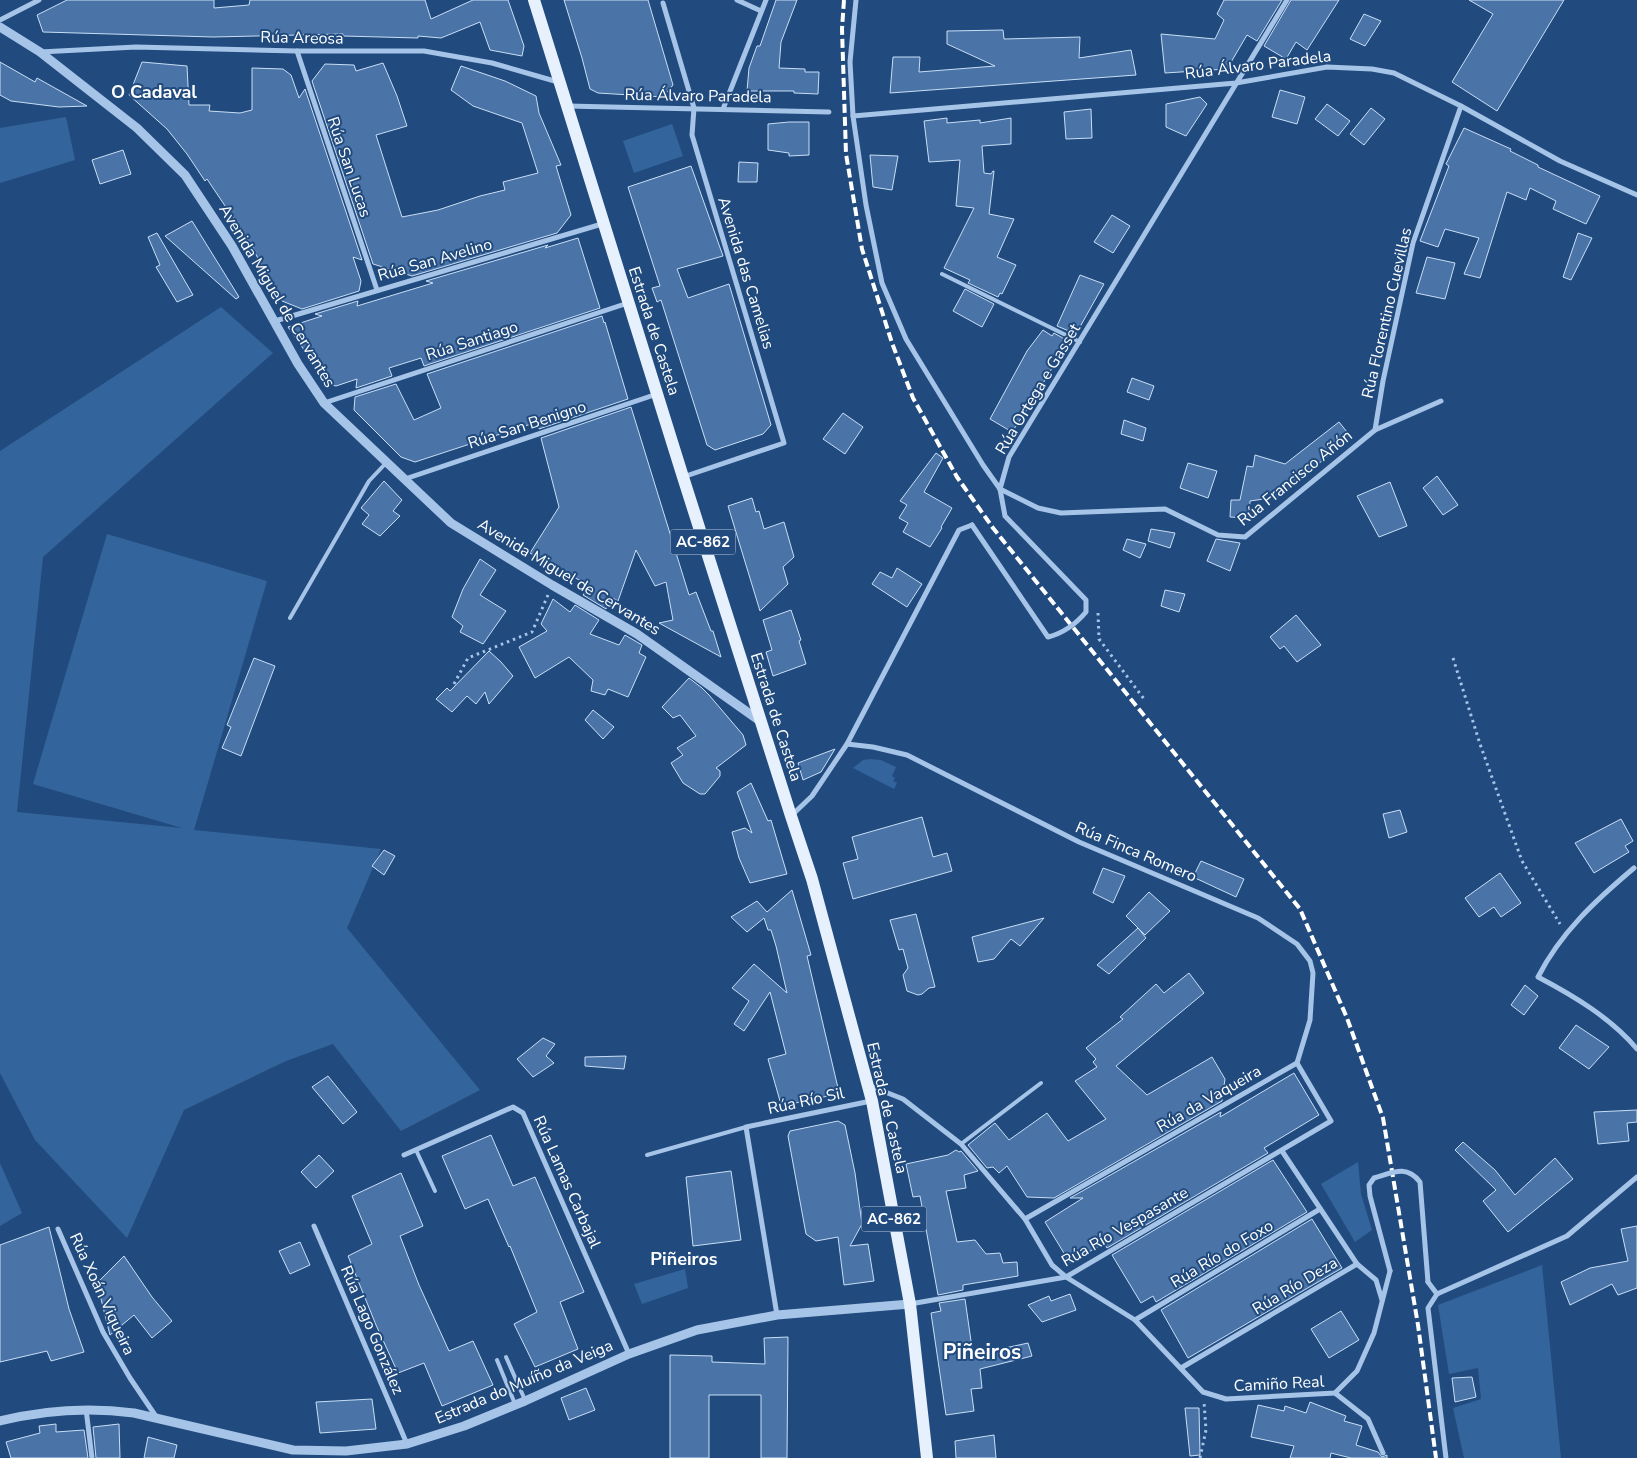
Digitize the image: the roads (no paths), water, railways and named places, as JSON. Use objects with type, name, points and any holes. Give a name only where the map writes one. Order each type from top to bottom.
[{"type":"main road","name":"Estrada de Castela","points":[[534,0],[658,394],[682,477],[812,879],[872,1101],[910,1304],[927,1458]]},
{"type":"street","points":[[0,20],[39,0]]},
{"type":"street","points":[[737,0],[761,11]]},
{"type":"street","points":[[723,108],[766,0]]},
{"type":"street","points":[[856,0],[850,62],[854,116],[866,205],[882,283],[906,339],[983,465],[1000,489]]},
{"type":"street","name":"Rúa Ortega e Gasset","points":[[791,816],[812,796],[847,744],[959,530],[972,525],[1048,637],[1062,633],[1078,621],[1086,612],[1086,600],[1005,516],[1000,489],[1009,457],[1287,0]]},
{"type":"street","points":[[663,3],[694,108]]},
{"type":"street","name":"Avenida Miguel de Cervantes","points":[[0,27],[40,52],[137,128],[185,176],[232,246],[298,364],[324,403],[451,523],[637,634],[760,721]]},
{"type":"street","name":"Rúa Areosa","points":[[40,52],[136,47],[297,51],[424,51],[492,63],[560,82]]},
{"type":"street","name":"Rúa San Lucas","points":[[297,51],[378,290]]},
{"type":"street","name":"Rúa Álvaro Paradela","points":[[854,116],[1236,83],[1327,67],[1372,69],[1394,73],[1462,106],[1560,161],[1637,195]]},
{"type":"street","name":"Rúa Álvaro Paradela","points":[[567,106],[723,108],[829,112]]},
{"type":"street","name":"Rúa Florentino Cuevillas","points":[[1375,430],[1383,381],[1413,243],[1462,106]]},
{"type":"street","name":"Avenida das Camelias","points":[[682,477],[784,443],[692,135],[694,108]]},
{"type":"street","name":"Rúa San Avelino","points":[[275,321],[603,224]]},
{"type":"street","name":"Rúa Santiago","points":[[324,403],[628,302]]},
{"type":"street","name":"Rúa San Benigno","points":[[403,479],[658,394]]},
{"type":"street","points":[[1375,430],[1441,401]]},
{"type":"street","name":"Rúa Francisco Añón","points":[[1000,489],[1038,508],[1061,513],[1165,509],[1218,535],[1244,537],[1375,430]]},
{"type":"street","name":"Rúa Finca Romero","points":[[847,744],[873,746],[907,755],[1079,842],[1258,918],[1297,944],[1310,961],[1313,973],[1310,1020],[1297,1063]]},
{"type":"street","points":[[1634,868],[1595,901],[1565,933],[1538,977],[1569,994],[1624,1033],[1637,1049]]},
{"type":"street","points":[[1282,1151],[1331,1121],[1297,1063]]},
{"type":"street","name":"Rúa da Vaqueira","points":[[1026,1219],[1297,1063]]},
{"type":"street","points":[[867,1085],[902,1100],[961,1144],[1026,1219],[1052,1265],[1066,1277],[1135,1320],[1181,1368]]},
{"type":"street","name":"Rúa Río Sil","points":[[746,1126],[872,1101]]},
{"type":"street","name":"Rúa Lamas Carbajal","points":[[404,1155],[513,1107],[523,1113],[629,1354]]},
{"type":"street","points":[[746,1126],[777,1315]]},
{"type":"street","name":"Rúa Río Deza","points":[[1181,1368],[1357,1264],[1282,1151]]},
{"type":"street","name":"Rúa Río Vespasante","points":[[910,1304],[1066,1277],[1282,1151]]},
{"type":"street","name":"Camiño Real","points":[[1181,1368],[1203,1392],[1226,1399],[1334,1393],[1357,1370],[1374,1333],[1390,1271],[1370,1196],[1369,1185],[1374,1178],[1405,1170],[1414,1174],[1420,1182],[1428,1282],[1436,1294]]},
{"type":"street","points":[[1446,1458],[1428,1308],[1436,1294],[1567,1236],[1637,1177]]},
{"type":"street","name":"Rúa Río do Foxo","points":[[1135,1320],[1320,1209]]},
{"type":"street","name":"Rúa Lago González","points":[[314,1226],[407,1444]]},
{"type":"street","name":"Rúa Xoán Viqueira","points":[[58,1229],[103,1332],[130,1378],[158,1419]]},
{"type":"street","points":[[1357,1264],[1376,1280],[1383,1300]]},
{"type":"street","name":"Estrada do Muíño da Veiga","points":[[0,1421],[28,1414],[86,1409],[118,1411],[293,1450],[346,1451],[407,1444],[464,1426],[629,1354],[697,1330],[777,1315],[910,1304]]},
{"type":"street","points":[[1334,1393],[1368,1419],[1383,1453]]},
{"type":"street","points":[[86,1409],[92,1458]]},
{"type":"lane","points":[[942,274],[1080,342]]},
{"type":"lane","points":[[290,618],[369,481],[388,462]]},
{"type":"lane","points":[[961,1144],[1041,1083]]},
{"type":"lane","points":[[647,1156],[746,1126]]},
{"type":"lane","points":[[416,1150],[435,1191]]},
{"type":"lane","points":[[506,1357],[525,1401]]},
{"type":"lane","points":[[497,1360],[515,1405]]},
{"type":"railway","points":[[844,0],[842,29],[846,154],[862,249],[892,343],[913,398],[957,477],[993,528],[1300,909],[1347,1018],[1383,1118],[1418,1325],[1436,1458]]},
{"type":"district","name":"O Cadaval","points":[[154,92]]},
{"type":"district","name":"Piñeiros","points":[[684,1259]]},
{"type":"district","name":"Piñeiros","points":[[982,1352]]}]
